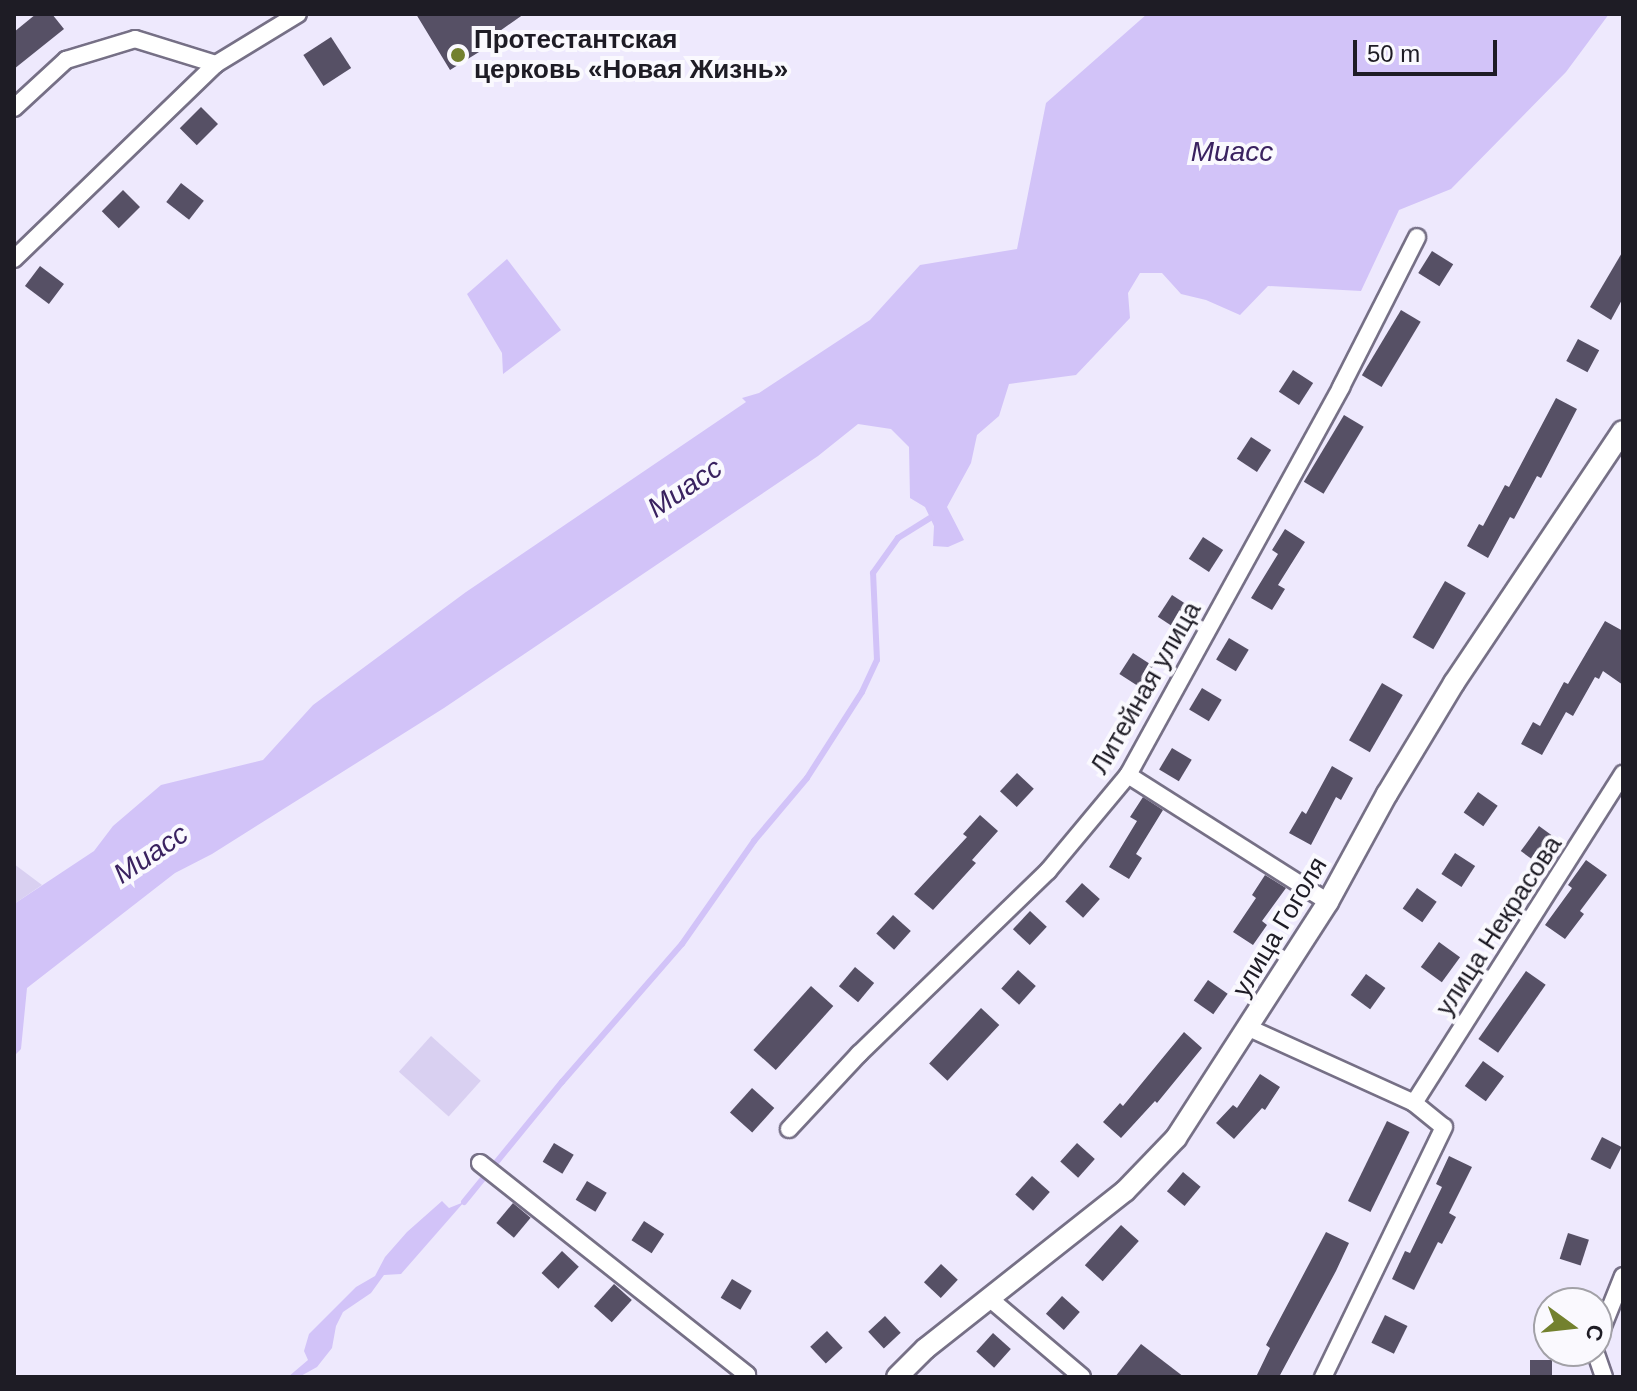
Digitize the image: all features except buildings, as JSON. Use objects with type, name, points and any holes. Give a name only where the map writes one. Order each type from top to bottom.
[{"type":"street","points":[[14,259],[216,64],[298,14]]},
{"type":"street","points":[[14,108],[66,60],[135,39],[216,64]]},
{"type":"street","name":"Литейная улица","points":[[789,1129],[859,1054],[1048,871],[1128,775],[1341,387],[1417,237]]},
{"type":"street","name":"улица Гоголя","points":[[897,1377],[989,1298],[1125,1191],[1176,1138],[1328,902],[1387,794],[1454,683],[1623,431]]},
{"type":"street","name":"улица Некрасова","points":[[1414,1103],[1623,774]]},
{"type":"street","points":[[1128,775],[1328,902]]},
{"type":"street","points":[[1249,1028],[1414,1103],[1444,1127],[1323,1377]]},
{"type":"street","points":[[480,1163],[748,1376]]},
{"type":"street","points":[[1613,1301],[1623,1276]]},
{"type":"street","points":[[989,1298],[1082,1377]]},
{"type":"shaded area","points":[[14,864],[42,885],[14,904]]},
{"type":"shaded area","points":[[431,1036],[481,1081],[449,1117],[399,1072]]},
{"type":"water","name":"Миасс","points":[[1147,14],[1609,14],[1566,72],[1451,189],[1399,210],[1361,291],[1268,286],[1240,315],[1206,300],[1181,294],[1162,273],[1140,273],[1128,293],[1130,318],[1076,375],[1009,384],[999,416],[977,435],[971,463],[947,507],[964,540],[948,547],[933,546],[934,526],[925,507],[910,498],[909,447],[891,429],[858,424],[818,456],[444,708],[212,854],[175,873],[27,988],[21,1049],[14,1056],[14,904],[94,851],[113,826],[161,785],[263,760],[313,705],[466,592],[746,402],[742,398],[759,393],[870,320],[920,265],[1017,249],[1046,103]]},
{"type":"water","points":[[507,259],[561,330],[503,374],[502,353],[467,294]]},
{"type":"water","points":[[442,1201],[449,1208],[464,1202],[401,1274],[384,1275],[371,1293],[343,1312],[336,1326],[332,1348],[317,1367],[299,1377],[288,1377],[308,1360],[304,1351],[309,1334],[356,1287],[375,1276],[385,1257],[407,1232]]},
{"type":"waterway","points":[[464,1202],[562,1082],[682,944],[754,841],[807,778],[862,692],[877,660],[873,573],[898,538],[930,518]]},
{"type":"place","name":"Протестантская церковь «Новая Жизнь»","points":[[458,55]]}]
